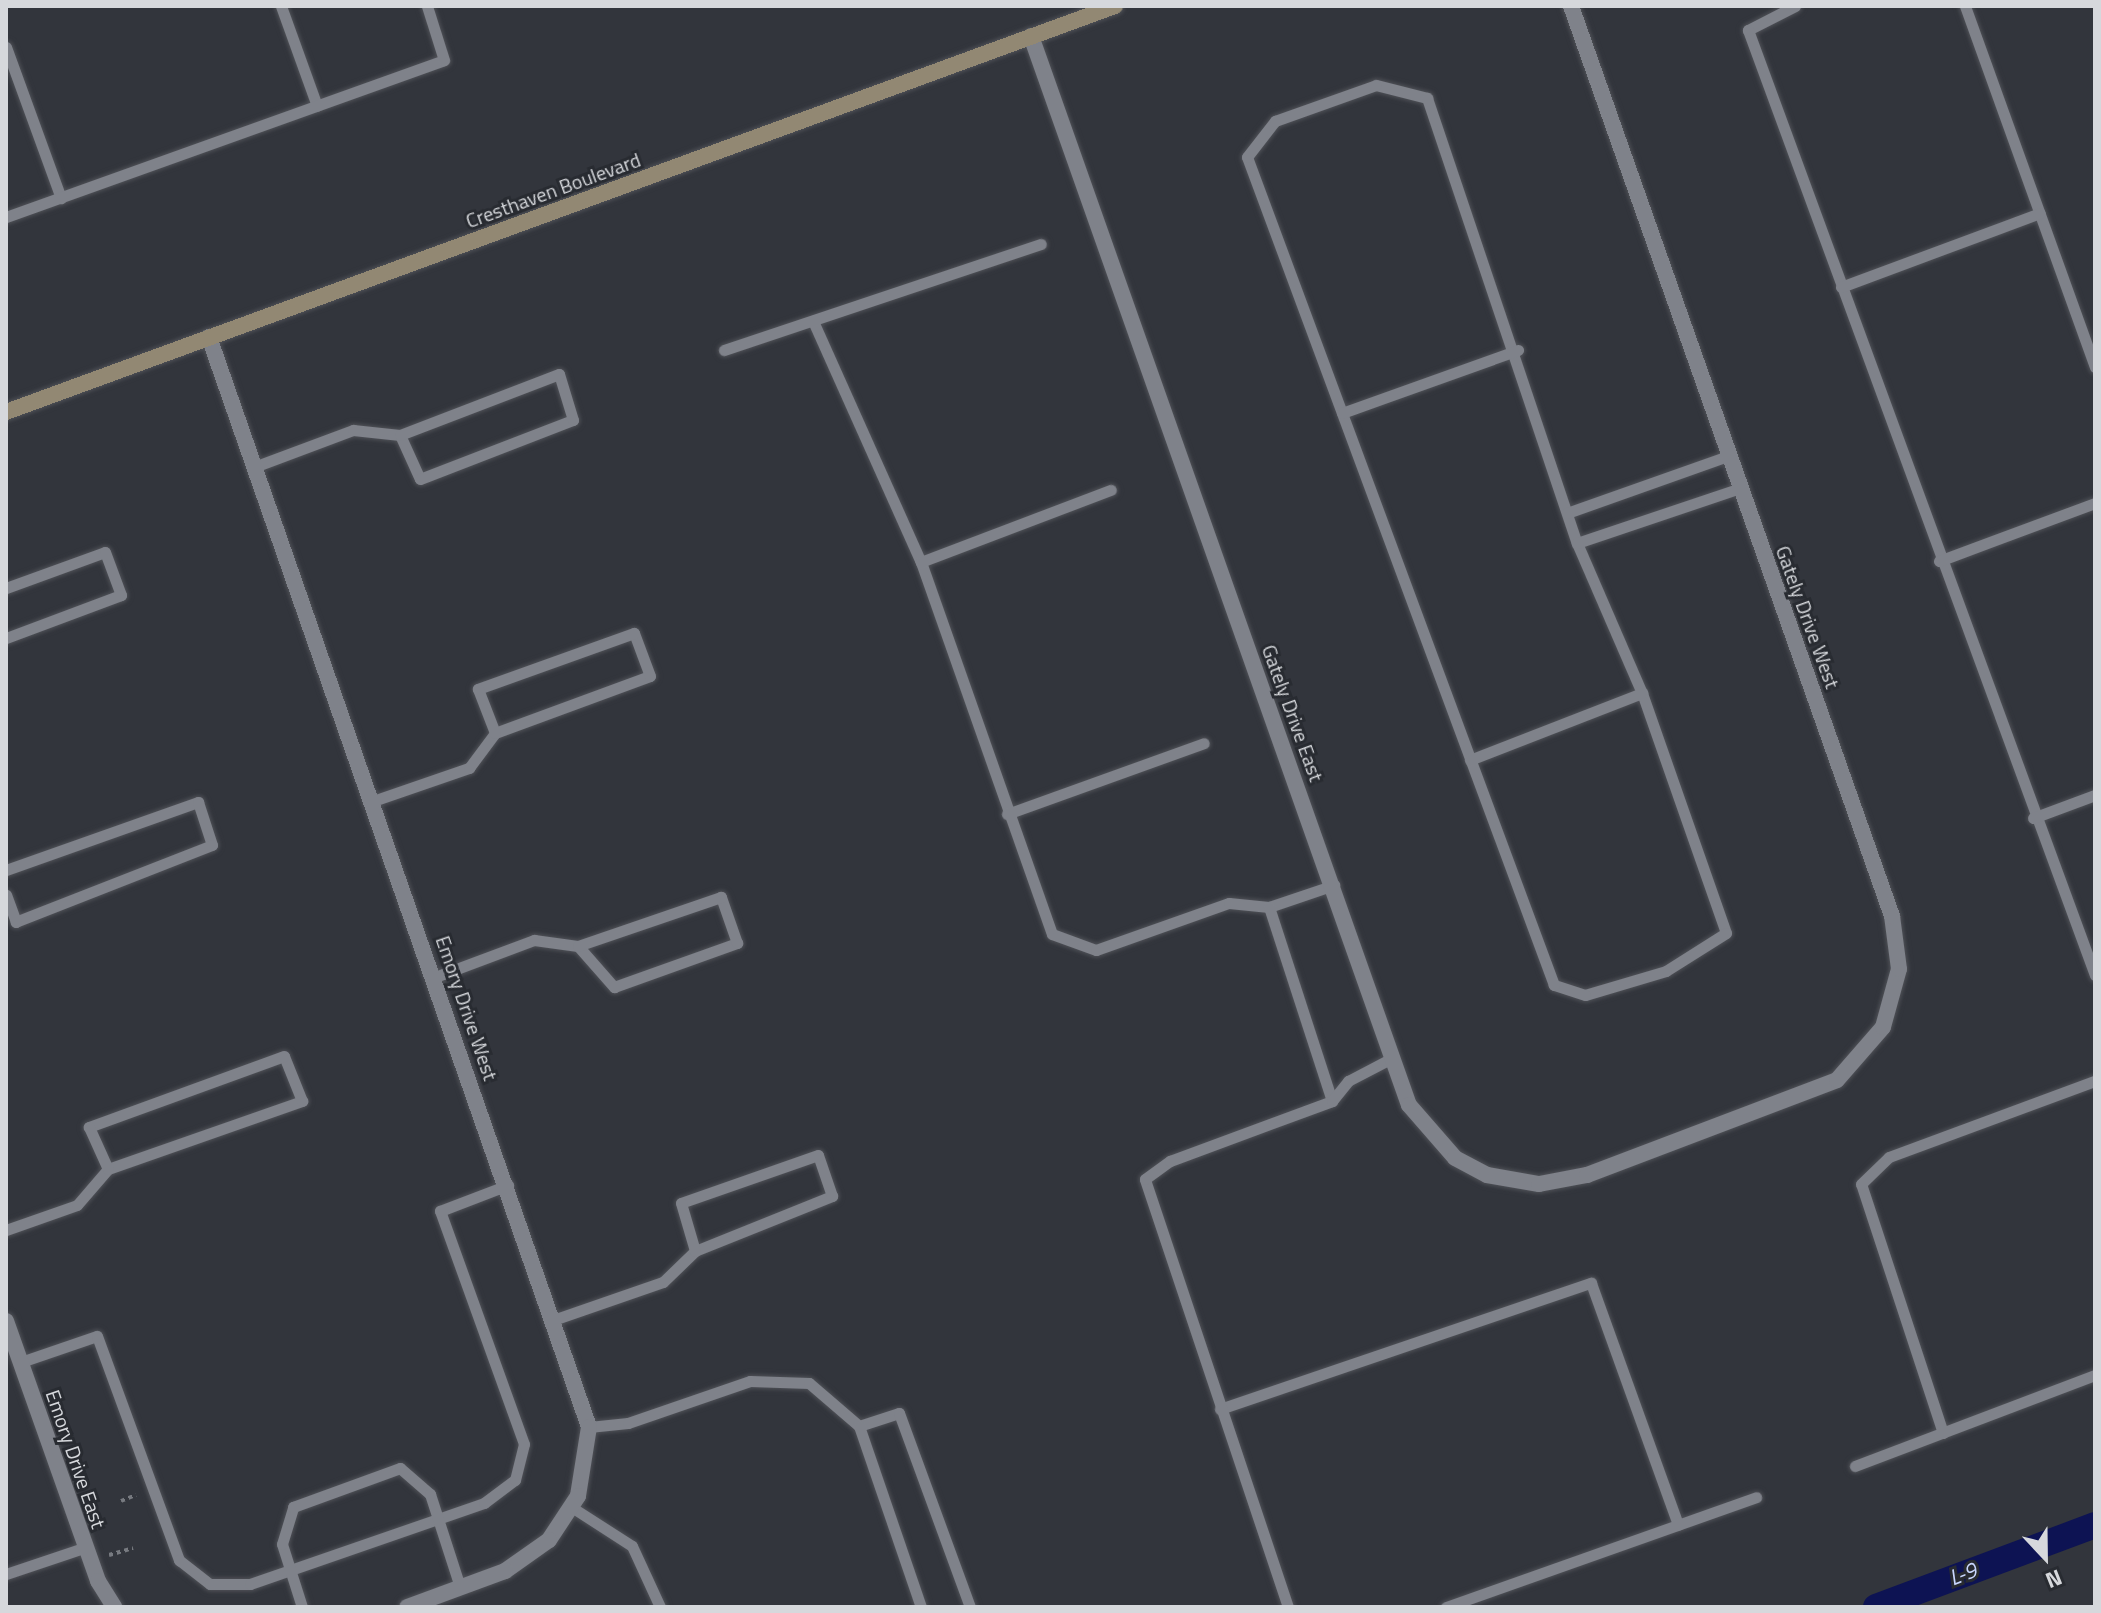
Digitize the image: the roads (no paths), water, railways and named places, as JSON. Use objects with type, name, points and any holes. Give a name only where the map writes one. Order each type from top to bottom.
[{"type":"street","name":"Cresthaven Boulevard","points":[[6,412],[1115,6]]},
{"type":"street","name":"Gately Drive West","points":[[1571,6],[1892,916],[1899,969],[1883,1027],[1851,1068],[1805,1096],[1688,1138]]},
{"type":"street","name":"Gately Drive East","points":[[1031,36],[1334,885],[1392,1058],[1429,1134],[1487,1175],[1557,1183],[1688,1138]]},
{"type":"street","name":"Emory Drive West","points":[[209,337],[556,1319],[589,1427],[588,1462],[573,1508],[536,1552],[407,1607]]},
{"type":"street","name":"Emory Drive East","points":[[6,1321],[86,1547],[114,1607]]},
{"type":"lane","points":[[281,6],[317,106]]},
{"type":"lane","points":[[6,217],[444,60],[427,6]]},
{"type":"lane","points":[[1795,6],[1748,30],[2033,818],[2095,975]]},
{"type":"lane","points":[[1965,6],[2095,367]]},
{"type":"lane","points":[[6,47],[61,198]]},
{"type":"lane","points":[[1376,85],[1427,98],[1518,350],[1577,543],[1642,693],[1726,933],[1666,971],[1585,995],[1554,985],[1247,157],[1275,121],[1376,85]]},
{"type":"lane","points":[[1841,287],[2040,213]]},
{"type":"lane","points":[[724,350],[1041,244]]},
{"type":"lane","points":[[813,321],[921,562],[1043,920],[1072,945],[1096,950],[1229,903],[1269,907],[1334,885]]},
{"type":"lane","points":[[1342,413],[1518,350]]},
{"type":"lane","points":[[254,467],[353,430],[400,435],[559,374],[573,420],[420,479],[400,435]]},
{"type":"lane","points":[[1567,513],[1728,456]]},
{"type":"lane","points":[[1577,543],[1740,488]]},
{"type":"lane","points":[[921,562],[1111,490]]},
{"type":"lane","points":[[1939,561],[2095,503]]},
{"type":"lane","points":[[6,588],[105,552],[121,595],[6,638]]},
{"type":"lane","points":[[373,801],[469,768],[495,733],[650,676],[634,633],[478,689],[495,733]]},
{"type":"lane","points":[[1470,760],[1642,693]]},
{"type":"lane","points":[[1007,814],[1204,743]]},
{"type":"lane","points":[[2033,818],[2095,795]]},
{"type":"lane","points":[[6,870],[198,802],[212,845],[16,922],[6,895]]},
{"type":"lane","points":[[435,977],[534,940],[578,946],[721,897],[737,943],[614,987],[578,946]]},
{"type":"lane","points":[[1269,907],[1332,1101]]},
{"type":"lane","points":[[6,1230],[77,1205],[108,1169],[302,1101],[284,1056],[89,1127],[108,1169]]},
{"type":"lane","points":[[1288,1607],[1145,1179],[1170,1161],[1332,1101],[1348,1081],[1392,1058]]},
{"type":"lane","points":[[1943,1433],[1861,1184],[1889,1157],[2095,1081]]},
{"type":"lane","points":[[556,1319],[663,1282],[695,1251],[832,1196],[818,1155],[681,1203],[695,1251]]},
{"type":"lane","points":[[21,1362],[97,1336],[179,1560],[192,1575],[230,1588],[438,1519],[501,1494],[522,1463],[519,1425],[440,1211],[508,1185]]},
{"type":"lane","points":[[1220,1409],[1591,1283],[1678,1525]]},
{"type":"lane","points":[[1855,1466],[2095,1375]]},
{"type":"lane","points":[[589,1427],[628,1423],[780,1377],[809,1383],[859,1426],[921,1607]]},
{"type":"lane","points":[[859,1426],[899,1413],[970,1607]]},
{"type":"lane","points":[[302,1607],[282,1544],[293,1507],[400,1468],[430,1494],[460,1587]]},
{"type":"lane","points":[[1446,1607],[1756,1497]]},
{"type":"lane","points":[[573,1508],[632,1546],[660,1607]]},
{"type":"lane","points":[[6,1574],[86,1547]]},
{"type":"waterway","name":"L-9","points":[[1876,1607],[2095,1525]]}]
